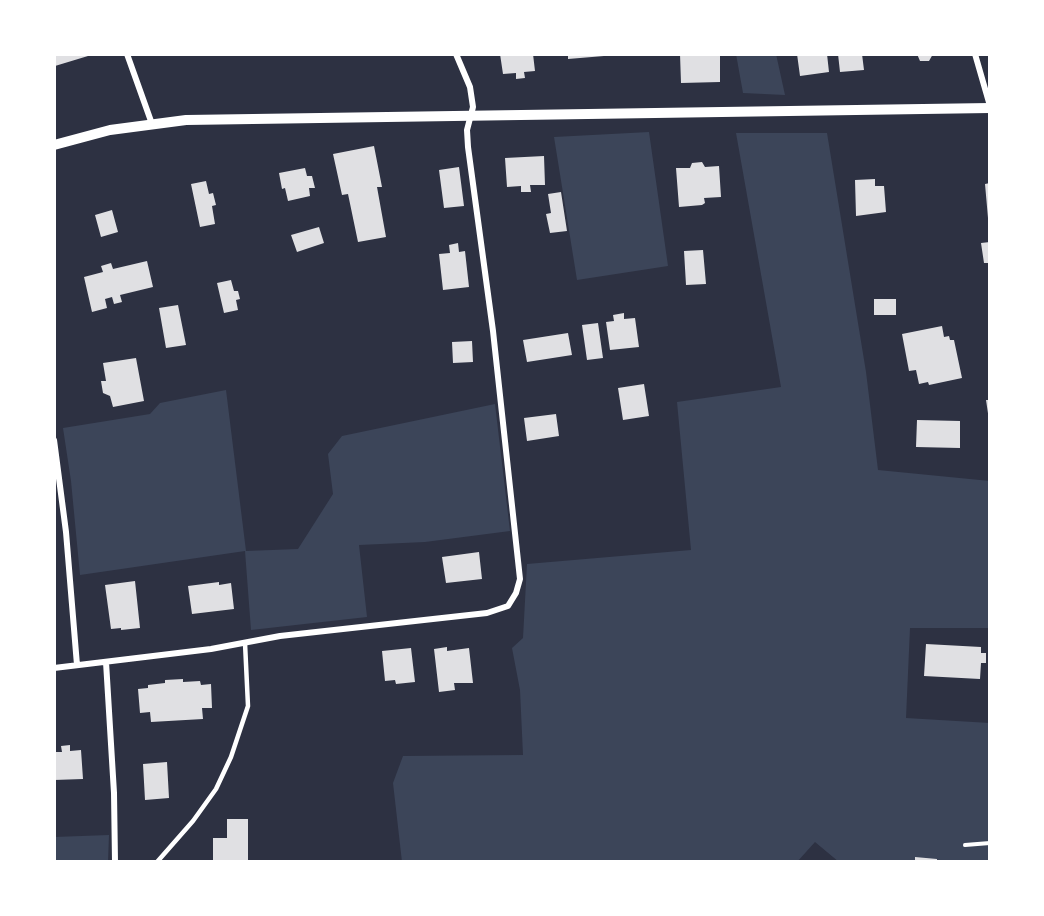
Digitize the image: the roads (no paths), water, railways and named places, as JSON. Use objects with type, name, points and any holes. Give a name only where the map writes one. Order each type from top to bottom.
[{"type":"street","points":[[127,54],[152,124]]},
{"type":"street","points":[[54,668],[245,643],[280,636],[487,613],[508,606],[516,593],[520,579],[493,331],[468,147],[467,130],[473,107],[470,87],[456,54]]},
{"type":"street","points":[[54,145],[110,130],[152,124],[226,119],[471,117],[990,107],[975,54]]},
{"type":"street","points":[[54,440],[66,532],[77,665]]},
{"type":"street","points":[[106,662],[114,793],[115,862]]},
{"type":"lane","points":[[157,862],[193,821],[216,789],[231,757],[248,706],[245,643]]}]
